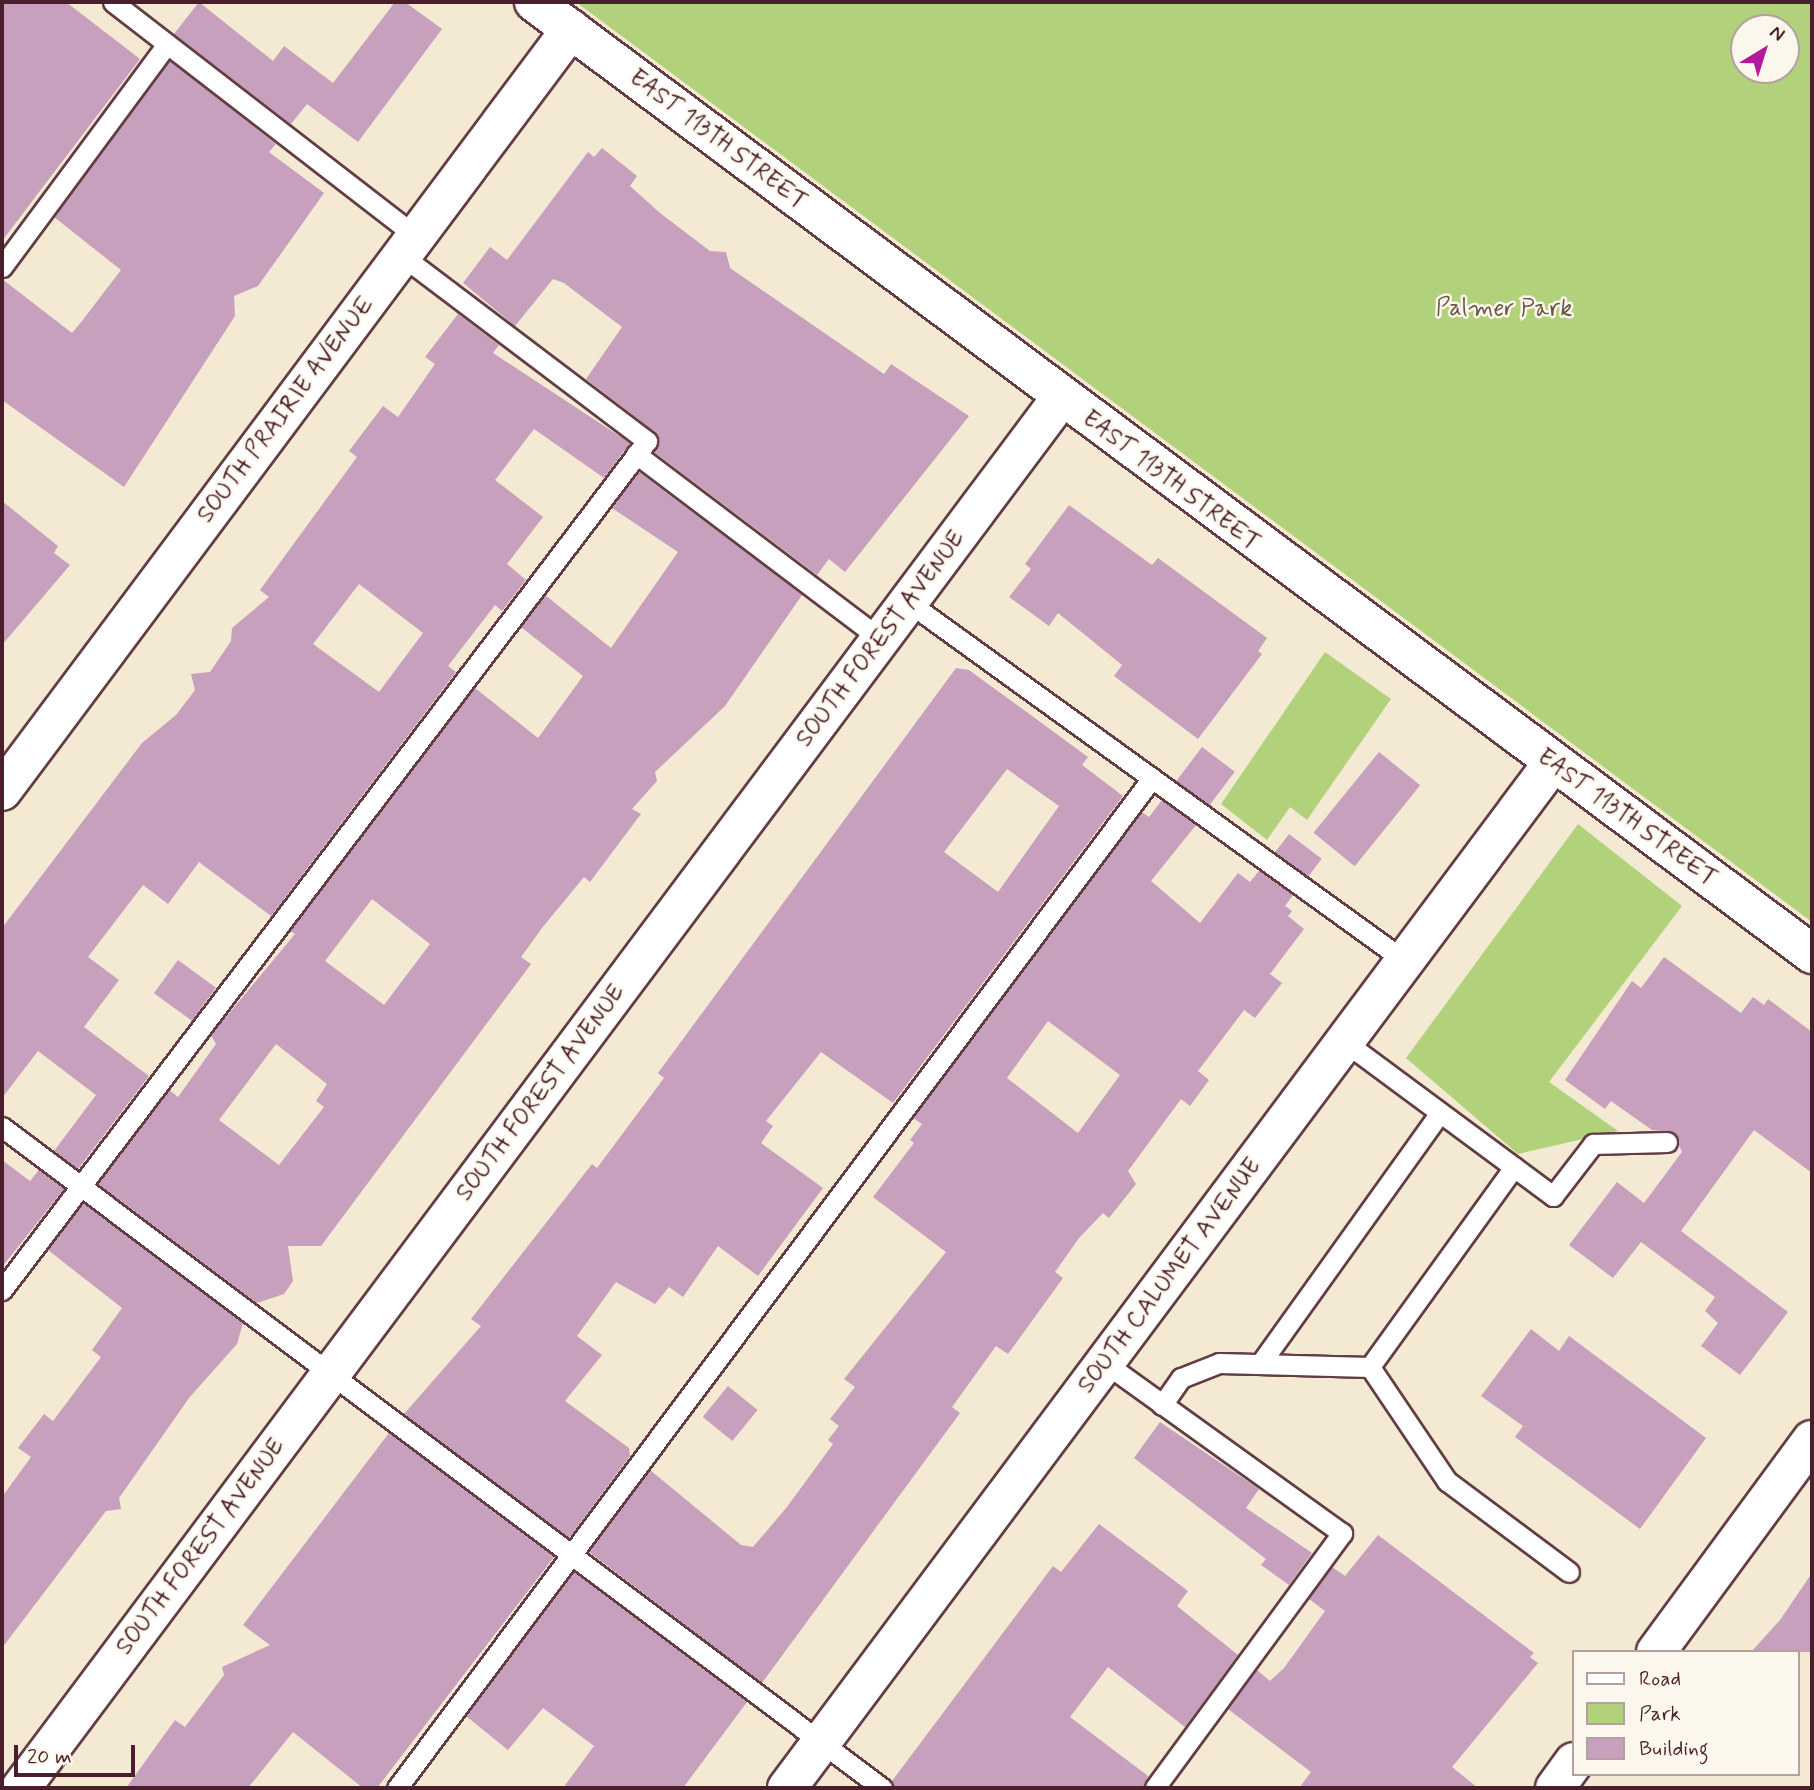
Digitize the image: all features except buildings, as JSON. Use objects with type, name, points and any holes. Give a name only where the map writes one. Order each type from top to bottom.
[{"type":"street","name":"EAST 113TH STREET","points":[[534,2],[1552,764],[1812,954]]},
{"type":"street","name":"SOUTH PRAIRIE AVENUE","points":[[2,791],[571,29]]},
{"type":"street","name":"SOUTH FOREST AVENUE","points":[[21,1788],[1061,398]]},
{"type":"street","name":"SOUTH CALUMET AVENUE","points":[[787,1788],[1552,764]]},
{"type":"street","points":[[1657,1650],[1812,1440]]},
{"type":"street","points":[[1555,1788],[1573,1763]]},
{"type":"lane","points":[[2,1290],[647,441],[113,2]]},
{"type":"lane","points":[[2,267],[167,44]]},
{"type":"lane","points":[[636,454],[881,639]]},
{"type":"lane","points":[[908,602],[1405,961]]},
{"type":"lane","points":[[397,1788],[1152,778]]},
{"type":"lane","points":[[1345,1042],[1553,1196],[1592,1144],[1667,1142]]},
{"type":"lane","points":[[1260,1364],[1440,1113]]},
{"type":"lane","points":[[2,1128],[882,1788]]},
{"type":"lane","points":[[1370,1367],[1514,1167]]},
{"type":"lane","points":[[1105,1363],[1342,1533],[1155,1788]]},
{"type":"lane","points":[[1162,1405],[1181,1378],[1219,1363],[1370,1367]]},
{"type":"lane","points":[[1370,1367],[1447,1480],[1569,1572]]},
{"type":"green space","name":"Palmer Park","points":[[576,2],[1812,2],[1812,922]]},
{"type":"green space","points":[[1325,652],[1391,699],[1307,820],[1290,807],[1267,840],[1221,804]]},
{"type":"green space","points":[[1578,824],[1682,906],[1549,1082],[1618,1131],[1518,1154],[1406,1058]]}]
